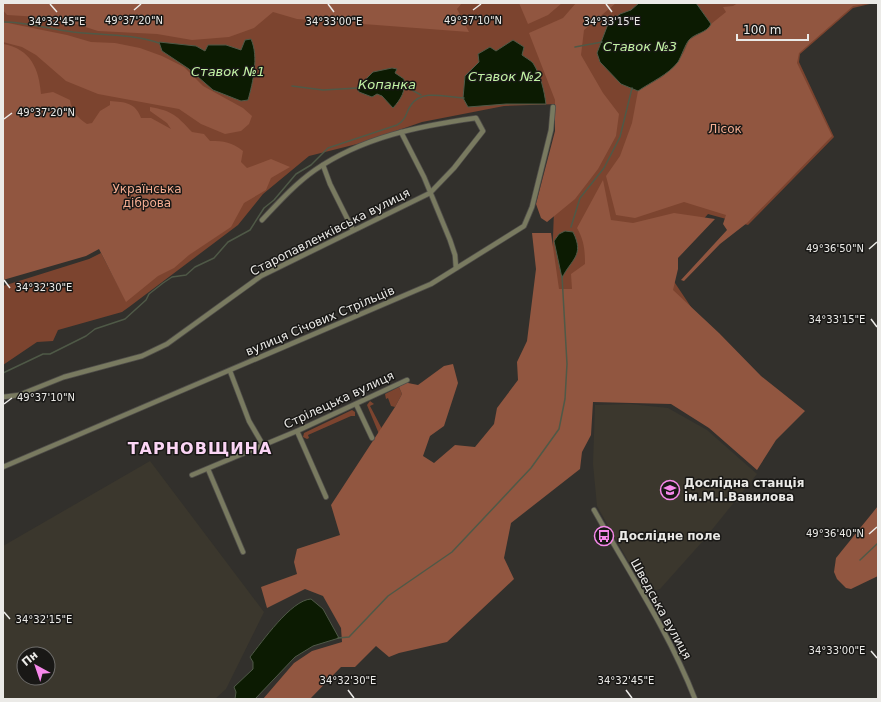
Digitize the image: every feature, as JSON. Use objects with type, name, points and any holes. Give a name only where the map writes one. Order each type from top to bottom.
[{"type":"street","name":"вулиця Січових Стрільців","points":[[3,467],[431,284],[524,226],[532,207],[551,130],[552,107]]},
{"type":"street","name":"Старопавленківська вулиця","points":[[3,397],[19,395],[64,377],[148,353],[168,344],[261,276],[430,193],[454,168],[483,131],[476,118],[401,132]]},
{"type":"street","points":[[262,220],[290,191],[323,165],[357,146],[396,132],[401,132],[424,177],[450,240],[455,255],[456,268]]},
{"type":"street","points":[[323,165],[330,184],[353,230]]},
{"type":"street","points":[[230,371],[249,421],[263,445]]},
{"type":"street","name":"Стрілецька вулиця","points":[[192,475],[297,431],[406,380]]},
{"type":"street","points":[[356,404],[372,438]]},
{"type":"street","points":[[297,431],[326,497]]},
{"type":"street","points":[[208,469],[243,552]]},
{"type":"street","name":"Шведська вулиця","points":[[594,510],[666,635],[681,664],[695,699]]},
{"type":"shaded area","name":"Дослідна станція ім.М.І.Вавилова","points":[[630,404],[668,408],[707,430],[757,474],[702,542],[660,589],[656,590],[639,580],[597,506],[593,464],[595,405]]},
{"type":"shaded area","points":[[150,461],[264,612],[226,689],[215,699],[3,699],[3,546]]},
{"type":"green space","points":[[3,3],[874,3],[853,8],[800,54],[799,62],[834,137],[748,225],[708,214],[663,265],[695,313],[549,344],[558,104],[504,106],[422,122],[361,143],[309,156],[263,194],[238,225],[122,312],[58,330],[53,341],[37,342],[3,365],[3,286],[89,259],[101,253],[123,295],[101,246],[3,275]]},
{"type":"green space","points":[[3,3],[462,3],[457,9],[469,32],[297,19],[273,12],[254,28],[229,37],[192,40],[157,34],[98,31],[57,18],[7,15],[3,10]]},
{"type":"green space","points":[[519,3],[562,3],[548,15],[528,24]]},
{"type":"green space","points":[[576,3],[616,3],[584,30],[581,55],[603,93],[619,114],[616,136],[598,169],[575,199],[547,222],[541,218],[536,204],[555,131],[555,100],[529,33],[563,18]]},
{"type":"green space","name":"Лісок","points":[[738,3],[871,3],[853,6],[799,53],[797,63],[832,136],[747,223],[720,244],[684,281],[681,280],[727,230],[723,224],[726,215],[684,202],[635,218],[616,215],[606,176],[620,156],[632,123],[638,91],[662,77],[676,64],[684,52],[689,40],[709,28],[711,24],[726,12],[723,7],[733,6]]},
{"type":"green space","points":[[3,22],[67,35],[91,42],[115,43],[140,48],[162,56],[184,67],[203,86],[243,108],[252,116],[249,124],[241,131],[225,134],[201,124],[179,109],[98,94],[66,81],[36,55],[22,47],[3,42]]},
{"type":"green space","name":"Українська діброва","points":[[3,44],[20,50],[27,55],[38,76],[41,94],[53,92],[70,100],[76,114],[87,124],[92,123],[100,111],[110,105],[110,101],[129,104],[136,109],[141,118],[151,118],[171,129],[167,123],[150,111],[150,107],[169,112],[192,132],[204,134],[210,141],[220,141],[239,148],[243,151],[241,162],[247,168],[271,159],[290,167],[271,178],[266,190],[244,203],[231,227],[189,255],[174,268],[158,276],[126,302],[99,249],[86,256],[3,280]]},
{"type":"green space","points":[[603,180],[611,220],[633,223],[674,213],[715,219],[678,258],[678,269],[673,290],[719,333],[761,376],[805,411],[776,440],[757,470],[709,428],[671,404],[593,402],[591,435],[582,452],[580,469],[511,523],[504,558],[514,579],[447,642],[399,653],[389,657],[376,646],[355,667],[341,667],[310,699],[263,699],[294,663],[312,651],[342,642],[341,628],[323,596],[305,589],[267,608],[261,587],[297,574],[294,562],[297,549],[340,535],[331,505],[395,407],[402,394],[399,387],[407,380],[408,383],[418,385],[444,366],[453,364],[458,383],[444,426],[430,436],[423,456],[434,463],[455,445],[475,447],[494,424],[497,408],[518,380],[517,362],[527,341],[536,269],[532,233],[551,233],[559,289],[572,289],[571,274],[585,264],[584,245],[577,228]]},
{"type":"green space","points":[[399,387],[402,394],[395,407],[391,406],[388,398],[386,399],[385,394]]},
{"type":"green space","points":[[370,401],[374,404],[370,406],[382,429],[379,434],[367,405]]},
{"type":"green space","points":[[352,410],[355,412],[355,416],[351,416],[308,435],[309,438],[307,439],[303,437],[304,433]]},
{"type":"green space","points":[[878,506],[878,576],[851,589],[846,588],[837,579],[834,572],[836,558]]},
{"type":"water","name":"Ставок №3","points":[[639,3],[696,3],[711,24],[707,29],[689,40],[674,67],[638,91],[621,84],[600,62],[597,53],[608,24],[620,14],[631,10]]},
{"type":"water","name":"Ставок №1","points":[[251,39],[255,54],[253,78],[248,100],[241,101],[213,90],[189,69],[162,51],[159,42],[196,46],[205,51],[208,45],[226,45],[241,50],[245,40]]},
{"type":"water","name":"Ставок №2","points":[[513,40],[524,47],[522,55],[533,63],[536,68],[542,83],[546,104],[506,104],[468,107],[463,98],[465,76],[479,62],[478,54],[490,47],[496,51]]},
{"type":"water","name":"Копанка","points":[[392,68],[397,69],[395,73],[404,79],[402,95],[393,108],[382,96],[377,94],[372,97],[359,92],[357,88],[373,72]]},
{"type":"water","points":[[565,231],[573,232],[578,247],[575,257],[562,278],[554,241],[559,234]]},
{"type":"water","points":[[311,599],[323,609],[339,638],[313,646],[295,657],[255,699],[235,699],[236,692],[234,687],[253,669],[253,662],[250,657],[269,632],[295,606],[303,601]]},
{"type":"waterway","points":[[3,22],[30,24],[73,32],[128,36],[159,43]]},
{"type":"waterway","points":[[575,47],[602,42]]},
{"type":"waterway","points":[[292,86],[323,90],[358,88]]},
{"type":"waterway","points":[[571,227],[580,198],[604,168],[620,137],[632,88]]},
{"type":"waterway","points":[[412,90],[421,95]]},
{"type":"waterway","points":[[3,373],[43,354],[50,354],[86,336],[95,329],[125,319],[146,300],[149,294],[163,283],[172,277],[186,275],[195,267],[214,258],[228,242],[250,230],[264,208],[274,200],[296,174],[311,165],[328,148],[397,125],[405,118],[411,105],[422,97],[436,95],[464,98]]},
{"type":"waterway","points":[[338,638],[349,637],[388,596],[452,552],[531,468],[559,429],[565,399],[567,364],[562,276]]},
{"type":"waterway","points":[[860,560],[878,543]]},
{"type":"place","name":"Дослідна станція ім.М.І.Вавилова","points":[[670,490]]},
{"type":"place","name":"Дослідне поле","points":[[604,536]]},
{"type":"district","name":"ТАРНОВЩИНА","points":[[200,448]]}]
